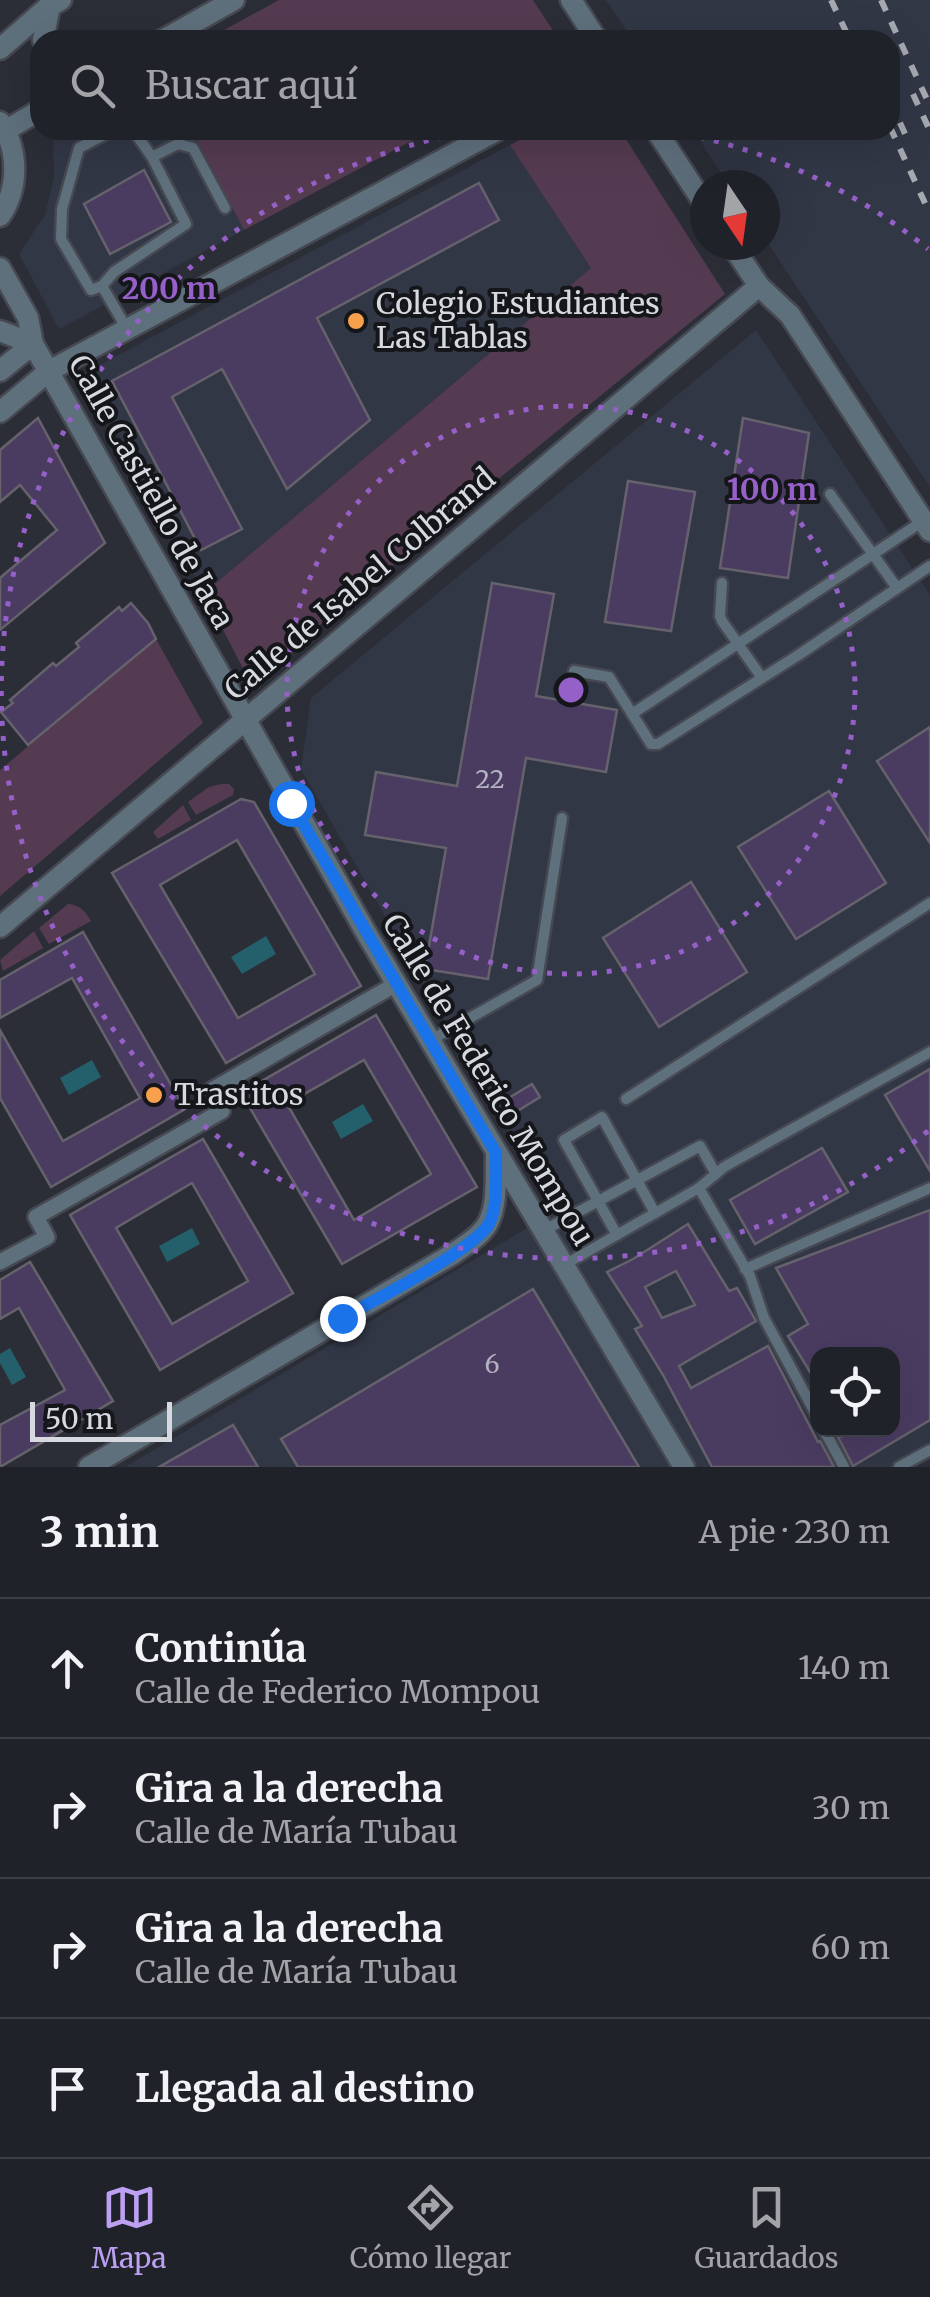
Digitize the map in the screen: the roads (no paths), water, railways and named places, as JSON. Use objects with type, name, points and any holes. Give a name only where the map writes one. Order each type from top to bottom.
[{"type":"street","points":[[181,30],[234,0]]},
{"type":"street","points":[[571,0],[590,30]]},
{"type":"street","points":[[45,30],[54,4]]},
{"type":"street","points":[[0,49],[54,4]]},
{"type":"street","points":[[0,216],[14,183],[14,163],[2,129],[30,115]]},
{"type":"street","points":[[0,412],[49,371],[479,140]]},
{"type":"street","points":[[663,140],[690,181]]},
{"type":"street","points":[[742,260],[759,286],[790,314],[927,526]]},
{"type":"street","name":"Calle Castiello de Jaca","points":[[0,268],[28,318],[33,344],[247,720]]},
{"type":"street","name":"Calle de Isabel Colbrand","points":[[0,927],[759,286]]},
{"type":"street","name":"Calle Castiello de Jaca","points":[[0,331],[33,344]]},
{"type":"street","points":[[0,372],[33,344]]},
{"type":"street","name":"Calle de Federico Mompou","points":[[247,720],[396,984],[684,1467]]},
{"type":"street","points":[[0,1262],[47,1237],[36,1217],[222,1112],[212,1090],[396,984]]},
{"type":"street","points":[[88,1467],[472,1240],[489,1224],[496,1153]]},
{"type":"lane","points":[[94,140],[79,148],[62,209],[61,239],[91,290],[186,224],[140,140]]},
{"type":"lane","points":[[152,157],[178,144],[192,148],[225,208]]},
{"type":"lane","points":[[102,286],[127,329]]},
{"type":"lane","points":[[830,494],[898,588]]},
{"type":"lane","points":[[632,714],[873,554],[927,526]]},
{"type":"lane","points":[[574,671],[608,677],[650,744],[658,744],[930,566]]},
{"type":"lane","points":[[722,583],[720,616],[762,678]]},
{"type":"lane","points":[[430,1041],[538,980],[562,818]]},
{"type":"lane","points":[[626,1099],[930,902]]},
{"type":"lane","points":[[564,1265],[930,1052]]},
{"type":"lane","points":[[617,1235],[564,1140],[602,1117],[655,1213]]},
{"type":"lane","points":[[543,1231],[700,1146],[716,1174]]},
{"type":"lane","points":[[699,1188],[746,1269],[764,1318],[810,1403]]},
{"type":"lane","points":[[746,1269],[930,1188]]},
{"type":"lane","points":[[828,1437],[844,1467]]},
{"type":"lane","points":[[900,1467],[930,1450]]},
{"type":"water","points":[[266,936],[276,954],[242,974],[231,957]]},
{"type":"water","points":[[92,1060],[101,1077],[69,1095],[60,1078]]},
{"type":"water","points":[[363,1104],[373,1121],[341,1139],[332,1122]]},
{"type":"water","points":[[192,1228],[200,1244],[167,1262],[159,1246]]},
{"type":"water","points":[[10,1348],[26,1377],[12,1385],[0,1363],[0,1354]]},
{"type":"railway","points":[[831,0],[845,30]]},
{"type":"railway","points":[[881,0],[895,30]]},
{"type":"railway","points":[[900,41],[930,106]]},
{"type":"railway","points":[[913,94],[930,131]]},
{"type":"railway","points":[[900,123],[907,138]]},
{"type":"railway","points":[[896,140],[930,214]]},
{"type":"place","name":"Colegio Estudiantes Las Tablas","points":[[356,321]]},
{"type":"place","name":"Trastitos","points":[[154,1095]]}]
